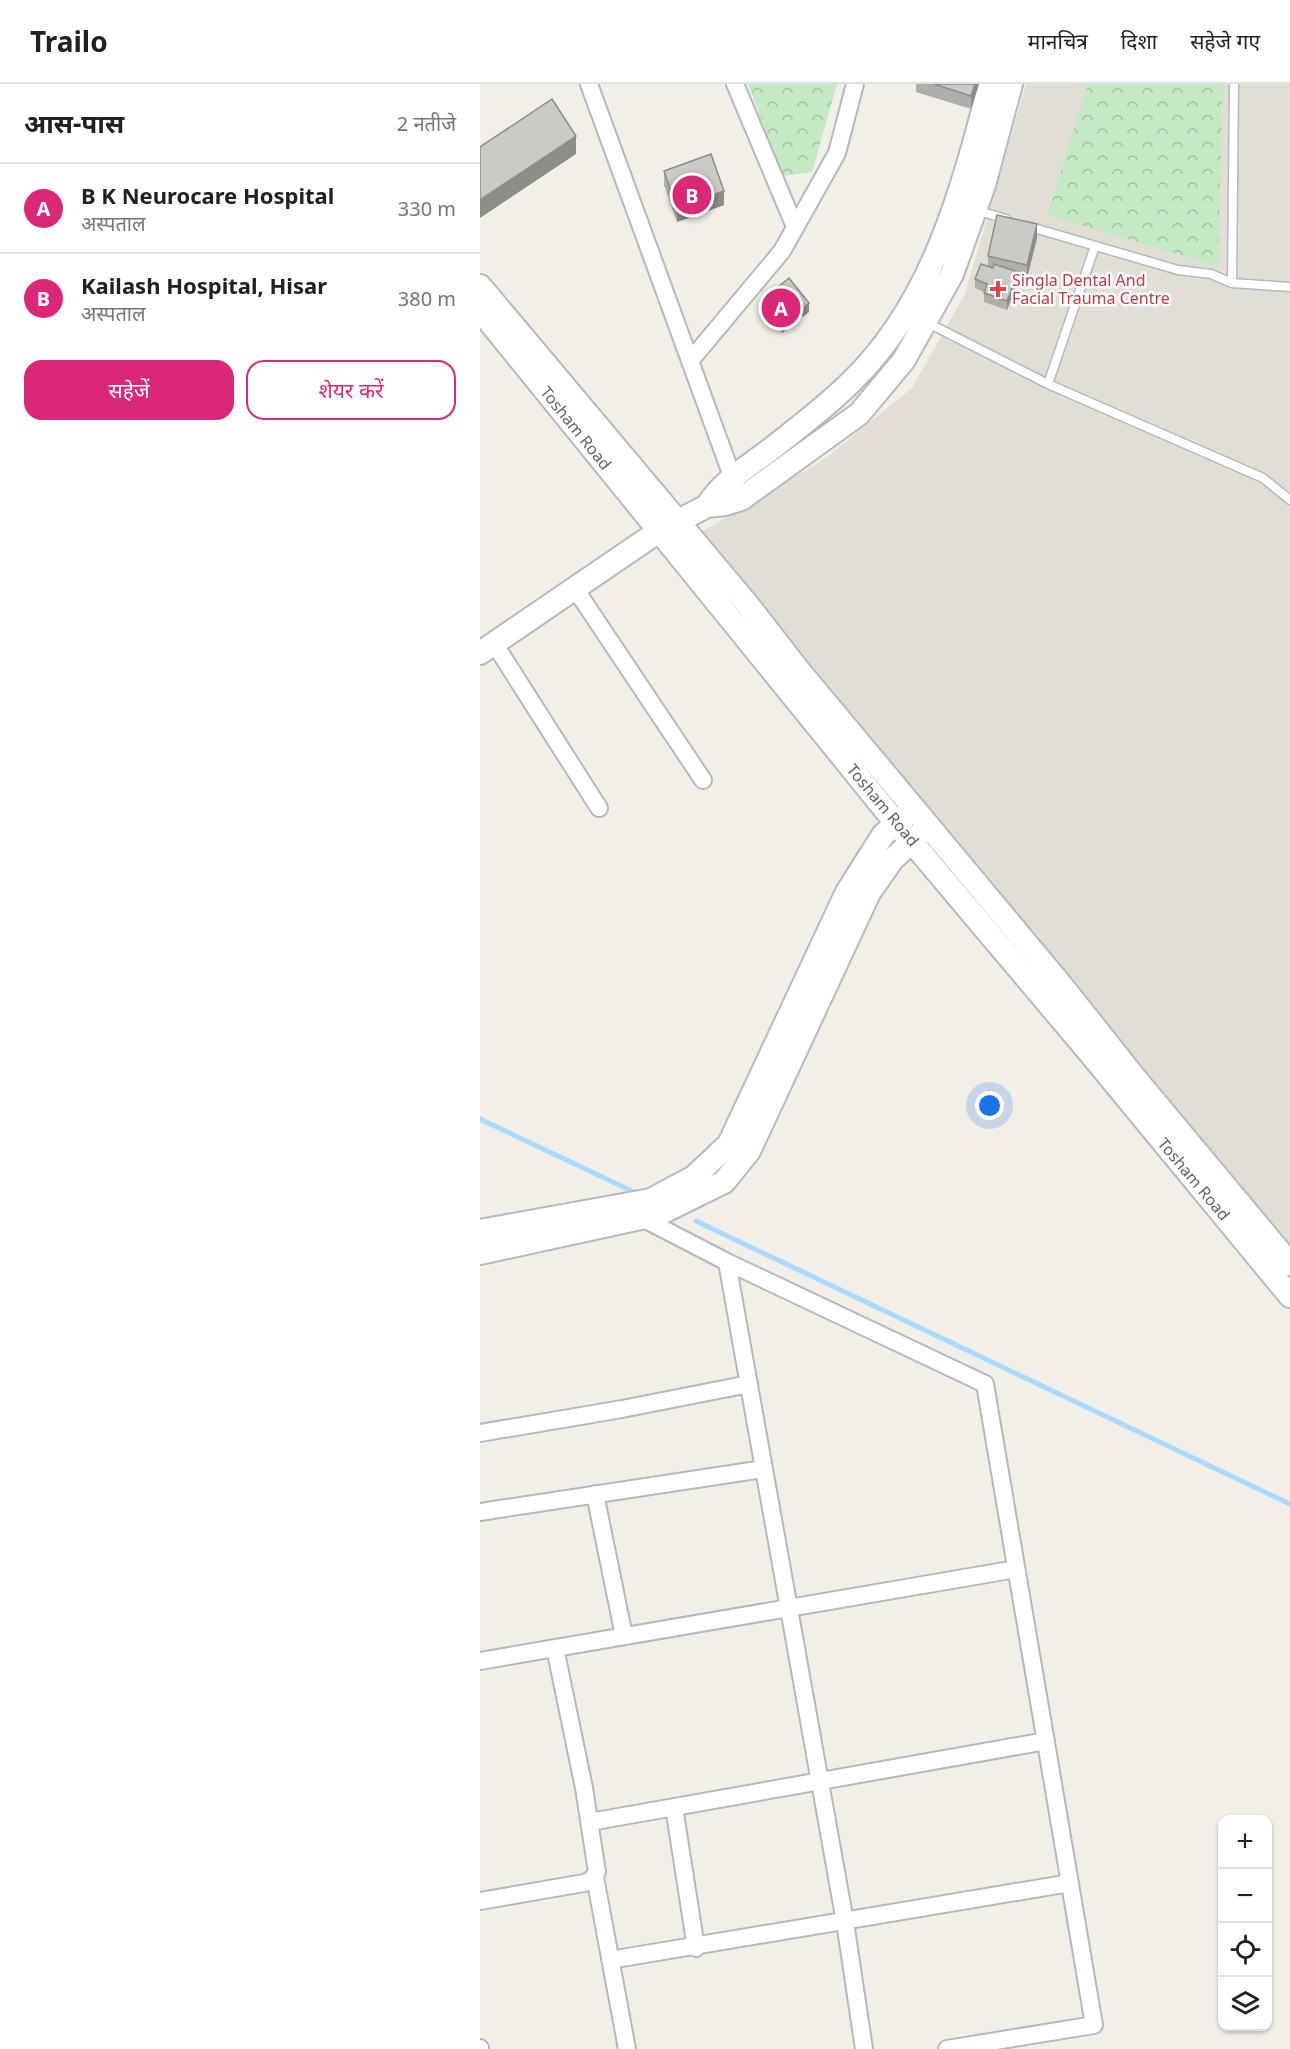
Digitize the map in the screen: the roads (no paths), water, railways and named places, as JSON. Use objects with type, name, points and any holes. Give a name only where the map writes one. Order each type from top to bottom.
[{"type":"main road","points":[[487,648],[574,587],[668,526],[707,506],[741,499],[859,414],[904,360],[952,274],[990,84]]},
{"type":"main road","points":[[707,506],[718,488],[792,432],[852,381],[905,317],[938,252],[965,207],[1011,84]]},
{"type":"main road","name":"Tosham Road","points":[[480,286],[668,526],[904,817],[1062,986],[1135,1078],[1290,1264]]},
{"type":"main road","name":"Tosham Road","points":[[480,310],[668,526]]},
{"type":"main road","points":[[792,432],[807,453]]},
{"type":"main road","points":[[480,1231],[651,1200],[694,1177],[729,1144],[847,892],[870,854],[904,817]]},
{"type":"main road","points":[[480,1253],[659,1215],[724,1182],[749,1151],[870,893],[892,860],[920,834]]},
{"type":"main road","name":"Tosham Road","points":[[920,834],[1290,1296]]},
{"type":"street","points":[[589,84],[741,499]]},
{"type":"street","points":[[735,84],[795,227]]},
{"type":"street","points":[[690,361],[782,251],[837,153],[855,84]]},
{"type":"street","points":[[574,587],[703,780]]},
{"type":"street","points":[[487,648],[599,808]]},
{"type":"street","points":[[617,1206],[727,1262],[985,1384],[1094,2025],[947,2049]]},
{"type":"street","points":[[727,1262],[845,1922],[864,2049]]},
{"type":"street","points":[[480,1433],[749,1384]]},
{"type":"street","points":[[480,1512],[764,1469]]},
{"type":"street","points":[[596,1494],[624,1636]]},
{"type":"street","points":[[480,1661],[1016,1569]]},
{"type":"street","points":[[555,1648],[590,1822],[597,1861],[595,1877],[627,2049]]},
{"type":"street","points":[[590,1822],[1046,1741]]},
{"type":"street","points":[[674,1807],[696,1948]]},
{"type":"street","points":[[480,1901],[584,1883],[595,1877]]},
{"type":"street","points":[[610,1960],[696,1948],[1070,1883]]},
{"type":"lane","points":[[1232,284],[1234,84]]},
{"type":"lane","points":[[965,207],[1178,270],[1211,274],[1232,284],[1290,286]]},
{"type":"lane","points":[[1048,384],[1095,246]]},
{"type":"lane","points":[[925,322],[1048,384],[1263,478],[1290,500]]},
{"type":"waterway","points":[[480,1119],[638,1194]]},
{"type":"waterway","points":[[696,1221],[1290,1504]]},
{"type":"place","name":"Kailash Hospital, Hisar","points":[[692,195]]},
{"type":"place","name":"Singla Dental And Facial Trauma Centre","points":[[998,289]]},
{"type":"place","name":"B K Neurocare Hospital","points":[[781,308]]}]
